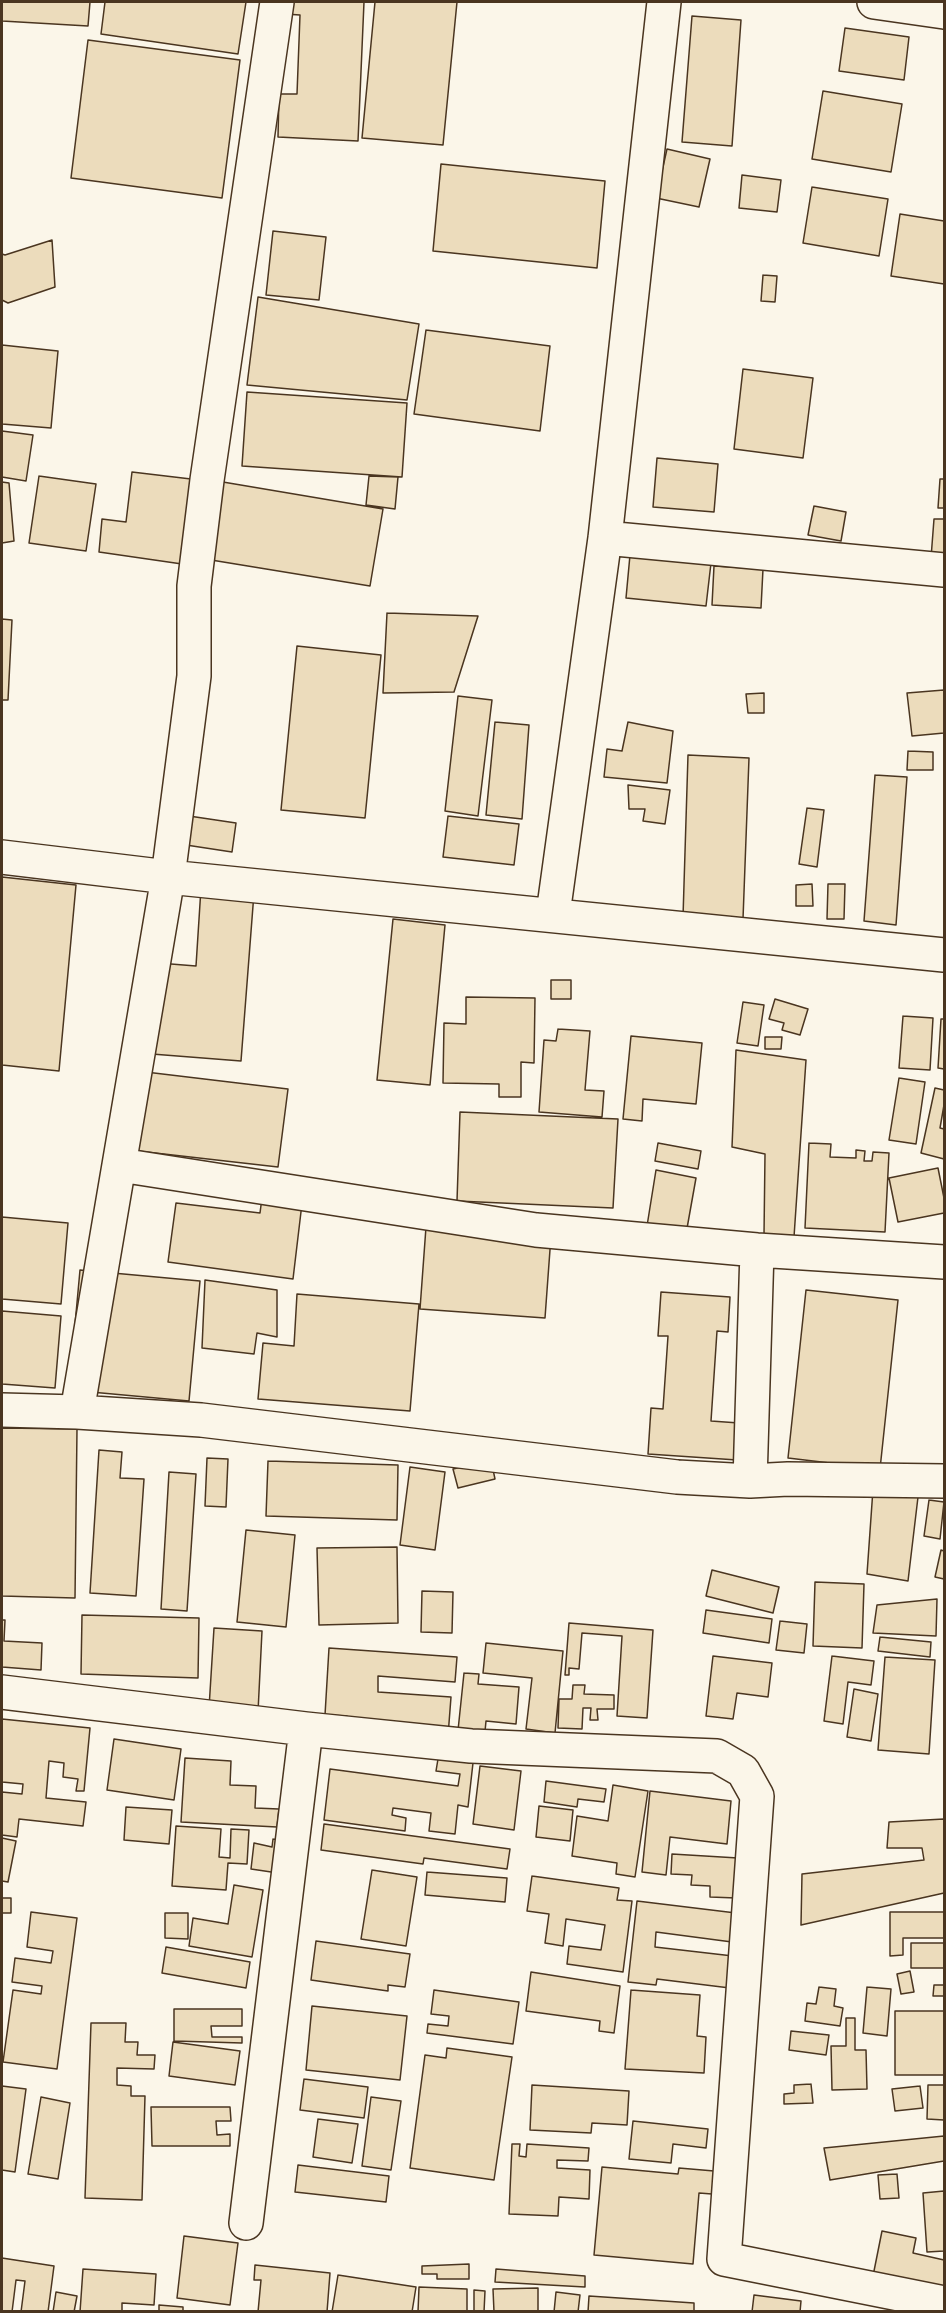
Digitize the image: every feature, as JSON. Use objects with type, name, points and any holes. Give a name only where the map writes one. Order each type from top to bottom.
[{"type":"street","points":[[77,1412],[168,877],[194,676],[194,586],[207,480],[278,2]]},
{"type":"street","points":[[553,914],[605,538],[664,2]]},
{"type":"street","points":[[874,2],[945,12]]},
{"type":"street","points":[[605,538],[945,570]]},
{"type":"street","points":[[2,857],[168,877],[945,955]]},
{"type":"street","points":[[120,1165],[536,1230],[757,1250],[945,1262]]},
{"type":"street","points":[[750,1481],[757,1250]]},
{"type":"street","points":[[2,1410],[201,1420],[677,1477],[750,1481],[789,1479],[945,1481]]},
{"type":"street","points":[[2,1692],[306,1729],[471,1746],[717,1756],[743,1771],[757,1796],[723,2259],[945,2303]]},
{"type":"street","points":[[246,2223],[306,1729]]},
{"type":"building","points":[[2,2],[90,2],[88,26],[2,21]]},
{"type":"building","points":[[105,2],[246,2],[238,54],[101,34]]},
{"type":"building","points":[[286,2],[364,2],[358,141],[278,137],[279,94],[297,94],[300,15],[285,14]]},
{"type":"building","points":[[375,2],[457,2],[443,145],[362,138]]},
{"type":"building","points":[[692,16],[741,20],[732,146],[682,142]]},
{"type":"building","points":[[845,28],[909,37],[904,80],[839,71]]},
{"type":"building","points":[[88,40],[240,60],[222,198],[71,178]]},
{"type":"building","points":[[823,91],[902,104],[891,172],[812,159]]},
{"type":"building","points":[[667,149],[710,159],[699,207],[656,198]]},
{"type":"building","points":[[441,164],[605,181],[597,268],[433,251]]},
{"type":"building","points":[[742,175],[781,180],[777,212],[739,208]]},
{"type":"building","points":[[812,187],[888,199],[879,256],[803,243]]},
{"type":"building","points":[[900,214],[944,221],[944,284],[891,276]]},
{"type":"building","points":[[273,231],[326,237],[319,300],[266,295]]},
{"type":"building","points":[[52,240],[55,287],[8,303],[2,300],[2,254]]},
{"type":"building","points":[[763,275],[777,276],[775,302],[761,301]]},
{"type":"building","points":[[258,297],[419,324],[407,400],[247,385]]},
{"type":"building","points":[[426,330],[550,346],[540,431],[414,414]]},
{"type":"building","points":[[2,345],[58,351],[51,428],[2,424]]},
{"type":"building","points":[[743,369],[813,378],[803,458],[734,449]]},
{"type":"building","points":[[247,392],[407,403],[402,477],[242,466]]},
{"type":"building","points":[[2,431],[33,435],[26,481],[2,477]]},
{"type":"building","points":[[657,458],[718,464],[714,512],[653,507]]},
{"type":"building","points":[[132,472],[191,479],[182,564],[99,552],[102,519],[126,522]]},
{"type":"building","points":[[39,476],[96,484],[86,551],[29,543]]},
{"type":"building","points":[[369,476],[398,477],[395,509],[366,505]]},
{"type":"building","points":[[940,479],[944,479],[944,508],[938,508]]},
{"type":"building","points":[[217,481],[383,509],[370,586],[205,559]]},
{"type":"building","points":[[2,482],[9,483],[14,541],[2,543]]},
{"type":"building","points":[[814,506],[846,512],[841,541],[808,535]]},
{"type":"building","points":[[934,519],[944,519],[944,559],[931,558]]},
{"type":"building","points":[[630,555],[711,563],[706,606],[626,598]]},
{"type":"building","points":[[714,566],[763,569],[761,608],[712,605]]},
{"type":"building","points":[[387,613],[478,616],[454,692],[383,693]]},
{"type":"building","points":[[2,619],[12,620],[8,700],[2,700]]},
{"type":"building","points":[[297,646],[381,655],[365,818],[281,810]]},
{"type":"building","points":[[944,690],[944,733],[912,736],[907,693]]},
{"type":"building","points":[[764,693],[764,713],[748,713],[746,694]]},
{"type":"building","points":[[458,696],[492,700],[478,816],[445,811]]},
{"type":"building","points":[[495,722],[529,725],[522,819],[486,815]]},
{"type":"building","points":[[628,722],[673,731],[667,783],[604,777],[607,749],[622,751]]},
{"type":"building","points":[[908,751],[933,752],[933,770],[907,770]]},
{"type":"building","points":[[688,755],[749,758],[743,919],[683,917]]},
{"type":"building","points":[[875,775],[907,777],[896,925],[864,921]]},
{"type":"building","points":[[628,785],[670,790],[665,824],[643,821],[645,809],[629,809]]},
{"type":"building","points":[[807,808],[824,810],[817,867],[799,864]]},
{"type":"building","points":[[189,816],[236,823],[232,852],[186,845]]},
{"type":"building","points":[[448,816],[519,824],[514,865],[443,857]]},
{"type":"building","points":[[2,877],[76,885],[59,1071],[2,1065]]},
{"type":"building","points":[[812,884],[813,906],[796,906],[796,885]]},
{"type":"building","points":[[828,884],[845,884],[844,919],[827,919]]},
{"type":"building","points":[[201,888],[254,893],[241,1061],[139,1053],[146,962],[196,966]]},
{"type":"building","points":[[393,919],[445,925],[430,1085],[377,1080]]},
{"type":"building","points":[[551,980],[571,980],[571,999],[551,999]]},
{"type":"building","points":[[466,997],[535,998],[534,1063],[521,1062],[521,1097],[499,1097],[499,1084],[443,1083],[444,1023],[466,1024]]},
{"type":"building","points":[[775,999],[808,1009],[800,1035],[782,1030],[784,1023],[769,1019]]},
{"type":"building","points":[[743,1002],[764,1005],[758,1046],[737,1043]]},
{"type":"building","points":[[903,1016],[933,1018],[930,1070],[899,1068]]},
{"type":"building","points":[[941,1019],[944,1019],[944,1069],[938,1068]]},
{"type":"building","points":[[558,1029],[590,1031],[585,1090],[604,1091],[602,1117],[539,1112],[544,1040],[556,1041]]},
{"type":"building","points":[[631,1036],[702,1043],[696,1104],[643,1099],[642,1121],[623,1119]]},
{"type":"building","points":[[765,1037],[782,1037],[781,1049],[765,1049]]},
{"type":"building","points":[[736,1050],[806,1060],[794,1237],[764,1235],[765,1154],[732,1147]]},
{"type":"building","points":[[129,1070],[288,1089],[278,1167],[120,1149]]},
{"type":"building","points":[[899,1078],[925,1082],[916,1144],[889,1140]]},
{"type":"building","points":[[935,1088],[944,1090],[940,1128],[944,1129],[944,1159],[921,1153]]},
{"type":"building","points":[[460,1112],[618,1119],[613,1208],[457,1201]]},
{"type":"building","points":[[658,1143],[701,1151],[698,1169],[655,1161]]},
{"type":"building","points":[[809,1143],[831,1144],[830,1157],[856,1158],[856,1150],[865,1151],[864,1161],[872,1161],[873,1152],[889,1153],[885,1232],[805,1228]]},
{"type":"building","points":[[938,1168],[944,1198],[944,1213],[898,1222],[889,1178]]},
{"type":"building","points":[[656,1170],[696,1178],[686,1234],[647,1226]]},
{"type":"building","points":[[263,1190],[303,1195],[293,1279],[168,1262],[176,1203],[260,1213]]},
{"type":"building","points":[[2,1217],[68,1223],[61,1304],[2,1299]]},
{"type":"building","points":[[426,1227],[551,1236],[545,1318],[420,1309]]},
{"type":"building","points":[[80,1270],[200,1281],[189,1401],[69,1390]]},
{"type":"building","points":[[205,1280],[277,1290],[277,1337],[257,1333],[254,1354],[202,1348]]},
{"type":"building","points":[[806,1290],[898,1300],[880,1469],[788,1458]]},
{"type":"building","points":[[661,1292],[730,1297],[728,1332],[717,1331],[711,1421],[739,1423],[737,1460],[648,1454],[651,1408],[663,1409],[668,1336],[658,1336]]},
{"type":"building","points":[[297,1294],[419,1304],[410,1411],[258,1399],[263,1343],[294,1346]]},
{"type":"building","points":[[2,1311],[61,1316],[55,1388],[2,1384]]},
{"type":"building","points":[[2,1428],[77,1429],[75,1598],[2,1596]]},
{"type":"building","points":[[99,1450],[122,1452],[120,1478],[144,1479],[136,1596],[90,1593]]},
{"type":"building","points":[[207,1458],[228,1459],[226,1507],[205,1506]]},
{"type":"building","points":[[491,1460],[495,1479],[458,1488],[453,1469]]},
{"type":"building","points":[[268,1461],[398,1465],[397,1520],[266,1516]]},
{"type":"building","points":[[410,1467],[445,1472],[435,1550],[400,1545]]},
{"type":"building","points":[[169,1472],[196,1474],[187,1611],[161,1609]]},
{"type":"building","points":[[873,1489],[918,1497],[908,1581],[867,1574]]},
{"type":"building","points":[[929,1500],[944,1502],[940,1539],[924,1536]]},
{"type":"building","points":[[246,1530],[295,1535],[286,1627],[237,1622]]},
{"type":"building","points":[[397,1547],[398,1623],[319,1625],[317,1548]]},
{"type":"building","points":[[941,1550],[944,1551],[944,1579],[935,1577]]},
{"type":"building","points":[[712,1570],[779,1587],[773,1613],[706,1596]]},
{"type":"building","points":[[815,1582],[864,1584],[862,1648],[813,1646]]},
{"type":"building","points":[[422,1591],[453,1592],[452,1633],[421,1632]]},
{"type":"building","points":[[937,1599],[936,1636],[873,1633],[877,1605]]},
{"type":"building","points":[[706,1610],[772,1619],[769,1643],[703,1633]]},
{"type":"building","points":[[82,1615],[199,1618],[198,1678],[81,1674]]},
{"type":"building","points":[[2,1620],[5,1620],[4,1641],[42,1643],[41,1670],[2,1667]]},
{"type":"building","points":[[780,1621],[807,1624],[804,1653],[776,1650]]},
{"type":"building","points":[[569,1623],[653,1630],[647,1718],[617,1716],[622,1636],[582,1633],[579,1669],[569,1668],[569,1675],[565,1675]]},
{"type":"building","points":[[214,1628],[262,1631],[258,1712],[209,1708]]},
{"type":"building","points":[[880,1637],[931,1642],[930,1657],[878,1651]]},
{"type":"building","points":[[486,1643],[563,1651],[555,1733],[526,1729],[532,1678],[483,1673]]},
{"type":"building","points":[[329,1648],[457,1657],[455,1682],[378,1676],[378,1692],[451,1697],[448,1736],[346,1729],[347,1716],[325,1715]]},
{"type":"building","points":[[713,1656],[772,1663],[768,1697],[737,1693],[733,1719],[706,1716]]},
{"type":"building","points":[[832,1656],[874,1661],[871,1685],[848,1682],[843,1724],[824,1721]]},
{"type":"building","points":[[885,1657],[935,1660],[929,1754],[878,1750]]},
{"type":"building","points":[[464,1673],[479,1674],[478,1684],[519,1687],[516,1724],[486,1721],[484,1742],[457,1740]]},
{"type":"building","points":[[573,1685],[585,1685],[584,1694],[614,1695],[614,1709],[597,1709],[598,1720],[590,1720],[591,1708],[583,1708],[582,1729],[558,1728],[559,1699],[572,1699]]},
{"type":"building","points":[[854,1689],[878,1694],[871,1741],[847,1737]]},
{"type":"building","points":[[2,1719],[90,1728],[84,1791],[76,1791],[78,1779],[63,1777],[64,1763],[49,1761],[46,1798],[86,1802],[83,1826],[19,1819],[17,1837],[2,1835],[2,1792],[22,1794],[23,1784],[2,1782]]},
{"type":"building","points":[[114,1739],[181,1749],[174,1800],[107,1790]]},
{"type":"building","points":[[185,1758],[231,1761],[230,1785],[256,1786],[255,1808],[279,1809],[277,1827],[181,1822]]},
{"type":"building","points":[[438,1759],[473,1763],[468,1807],[458,1805],[455,1834],[429,1831],[431,1813],[393,1808],[392,1815],[406,1818],[405,1831],[324,1820],[330,1769],[458,1786],[460,1774],[436,1771]]},
{"type":"building","points":[[480,1766],[521,1771],[514,1830],[473,1824]]},
{"type":"building","points":[[546,1781],[606,1789],[604,1802],[578,1799],[577,1807],[544,1802]]},
{"type":"building","points":[[613,1785],[648,1791],[635,1877],[616,1874],[617,1863],[572,1856],[577,1816],[608,1821]]},
{"type":"building","points":[[650,1791],[731,1801],[727,1844],[670,1837],[666,1875],[642,1872]]},
{"type":"building","points":[[539,1806],[573,1810],[570,1841],[536,1837]]},
{"type":"building","points":[[126,1807],[172,1810],[169,1844],[124,1840]]},
{"type":"building","points":[[944,1819],[944,1893],[801,1925],[802,1874],[924,1860],[922,1848],[887,1848],[889,1822]]},
{"type":"building","points":[[324,1824],[510,1849],[507,1869],[424,1858],[423,1864],[321,1850]]},
{"type":"building","points":[[176,1826],[221,1829],[219,1857],[230,1858],[231,1829],[249,1830],[247,1864],[228,1863],[226,1890],[172,1886]]},
{"type":"building","points":[[2,1838],[16,1841],[8,1882],[2,1881]]},
{"type":"building","points":[[273,1839],[283,1840],[278,1873],[251,1869],[254,1843],[272,1847]]},
{"type":"building","points":[[672,1854],[738,1858],[736,1898],[710,1897],[710,1886],[691,1885],[692,1875],[671,1874]]},
{"type":"building","points":[[372,1870],[417,1877],[406,1946],[361,1939]]},
{"type":"building","points":[[427,1872],[507,1878],[505,1902],[425,1895]]},
{"type":"building","points":[[532,1876],[619,1888],[617,1900],[632,1901],[623,1972],[567,1964],[569,1946],[601,1950],[605,1925],[566,1919],[563,1946],[545,1943],[549,1914],[527,1911]]},
{"type":"building","points":[[234,1885],[263,1890],[252,1957],[189,1946],[193,1918],[228,1924]]},
{"type":"building","points":[[2,1898],[11,1898],[11,1913],[2,1913]]},
{"type":"building","points":[[637,1901],[736,1913],[732,1942],[656,1932],[655,1947],[733,1956],[730,1988],[657,1979],[656,1985],[628,1982]]},
{"type":"building","points":[[31,1912],[77,1918],[57,2069],[3,2062],[13,1990],[41,1994],[42,1986],[12,1982],[15,1958],[51,1963],[53,1951],[27,1947]]},
{"type":"building","points":[[890,1912],[944,1912],[944,1938],[903,1938],[903,1955],[890,1956]]},
{"type":"building","points":[[165,1913],[188,1913],[188,1939],[165,1938]]},
{"type":"building","points":[[316,1941],[410,1954],[405,1987],[388,1985],[388,1991],[311,1980]]},
{"type":"building","points":[[911,1943],[944,1943],[944,1968],[911,1968]]},
{"type":"building","points":[[166,1947],[250,1962],[246,1988],[162,1973]]},
{"type":"building","points":[[910,1971],[914,1992],[901,1994],[897,1974]]},
{"type":"building","points":[[531,1972],[620,1986],[614,2033],[599,2031],[600,2021],[526,2011]]},
{"type":"building","points":[[934,1985],[944,1985],[944,1996],[933,1996]]},
{"type":"building","points":[[819,1987],[836,1989],[834,2006],[843,2008],[840,2026],[805,2021],[807,2003],[816,2004]]},
{"type":"building","points":[[867,1987],[891,1989],[887,2036],[863,2033]]},
{"type":"building","points":[[434,1990],[519,2002],[513,2044],[427,2033],[428,2024],[448,2026],[449,2016],[431,2014]]},
{"type":"building","points":[[631,1990],[700,1995],[697,2036],[706,2037],[704,2073],[625,2069]]},
{"type":"building","points":[[312,2006],[407,2016],[400,2080],[306,2070]]},
{"type":"building","points":[[174,2009],[242,2009],[242,2026],[211,2026],[212,2037],[242,2037],[242,2043],[174,2041]]},
{"type":"building","points":[[895,2011],[944,2011],[944,2075],[895,2075]]},
{"type":"building","points":[[846,2018],[855,2018],[855,2050],[866,2050],[867,2089],[832,2090],[831,2046],[846,2046]]},
{"type":"building","points":[[91,2023],[126,2023],[125,2042],[138,2042],[137,2055],[155,2055],[154,2069],[117,2068],[117,2085],[131,2086],[131,2096],[145,2096],[142,2200],[85,2198]]},
{"type":"building","points":[[791,2031],[829,2035],[826,2055],[789,2050]]},
{"type":"building","points":[[173,2042],[240,2051],[235,2085],[169,2076]]},
{"type":"building","points":[[447,2048],[512,2057],[494,2180],[410,2168],[425,2055],[446,2058]]},
{"type":"building","points":[[304,2079],[368,2087],[364,2118],[300,2110]]},
{"type":"building","points":[[811,2084],[813,2103],[784,2104],[784,2094],[794,2093],[794,2085]]},
{"type":"building","points":[[532,2085],[629,2091],[627,2125],[592,2123],[591,2133],[530,2130]]},
{"type":"building","points":[[928,2085],[944,2085],[944,2120],[927,2119]]},
{"type":"building","points":[[2,2086],[26,2089],[15,2172],[2,2170]]},
{"type":"building","points":[[920,2086],[923,2108],[895,2111],[892,2089]]},
{"type":"building","points":[[41,2097],[70,2103],[58,2179],[28,2174]]},
{"type":"building","points":[[371,2097],[401,2101],[391,2170],[362,2166]]},
{"type":"building","points":[[151,2107],[230,2107],[231,2121],[216,2121],[217,2135],[230,2134],[230,2146],[152,2146]]},
{"type":"building","points":[[318,2119],[358,2124],[352,2163],[313,2157]]},
{"type":"building","points":[[633,2121],[708,2129],[706,2148],[673,2144],[671,2163],[629,2159]]},
{"type":"building","points":[[944,2136],[944,2161],[830,2180],[824,2148]]},
{"type":"building","points":[[512,2144],[520,2144],[519,2156],[526,2157],[527,2144],[589,2148],[588,2161],[557,2160],[557,2168],[590,2170],[589,2199],[559,2197],[558,2216],[509,2214]]},
{"type":"building","points":[[298,2165],[389,2176],[386,2202],[295,2192]]},
{"type":"building","points":[[602,2167],[678,2174],[679,2168],[714,2171],[712,2194],[699,2193],[693,2264],[594,2255]]},
{"type":"building","points":[[897,2174],[899,2198],[880,2199],[878,2175]]},
{"type":"building","points":[[944,2191],[944,2251],[927,2252],[923,2193]]},
{"type":"building","points":[[882,2231],[916,2238],[913,2253],[944,2260],[944,2290],[873,2276]]},
{"type":"building","points":[[184,2236],[238,2243],[230,2305],[177,2298]]},
{"type":"building","points":[[2,2258],[54,2266],[48,2312],[21,2312],[25,2281],[16,2280],[12,2312],[2,2312]]},
{"type":"building","points":[[469,2264],[469,2279],[437,2279],[437,2274],[422,2274],[422,2266]]},
{"type":"building","points":[[255,2265],[330,2273],[327,2312],[258,2312],[261,2280],[254,2280]]},
{"type":"building","points":[[83,2269],[156,2274],[154,2305],[122,2303],[122,2312],[80,2312]]},
{"type":"building","points":[[496,2269],[585,2276],[585,2287],[495,2282]]},
{"type":"building","points":[[338,2275],[416,2287],[412,2312],[332,2312]]},
{"type":"building","points":[[419,2287],[467,2289],[467,2312],[418,2312]]},
{"type":"building","points":[[538,2288],[538,2312],[494,2312],[493,2289]]},
{"type":"building","points":[[474,2290],[485,2291],[484,2312],[474,2312]]},
{"type":"building","points":[[56,2292],[77,2296],[74,2312],[53,2312]]},
{"type":"building","points":[[556,2292],[580,2295],[578,2312],[554,2312]]},
{"type":"building","points":[[754,2295],[801,2301],[800,2312],[752,2312]]},
{"type":"building","points":[[589,2296],[694,2303],[694,2312],[588,2312]]},
{"type":"building","points":[[159,2305],[183,2307],[183,2312],[159,2312]]}]
